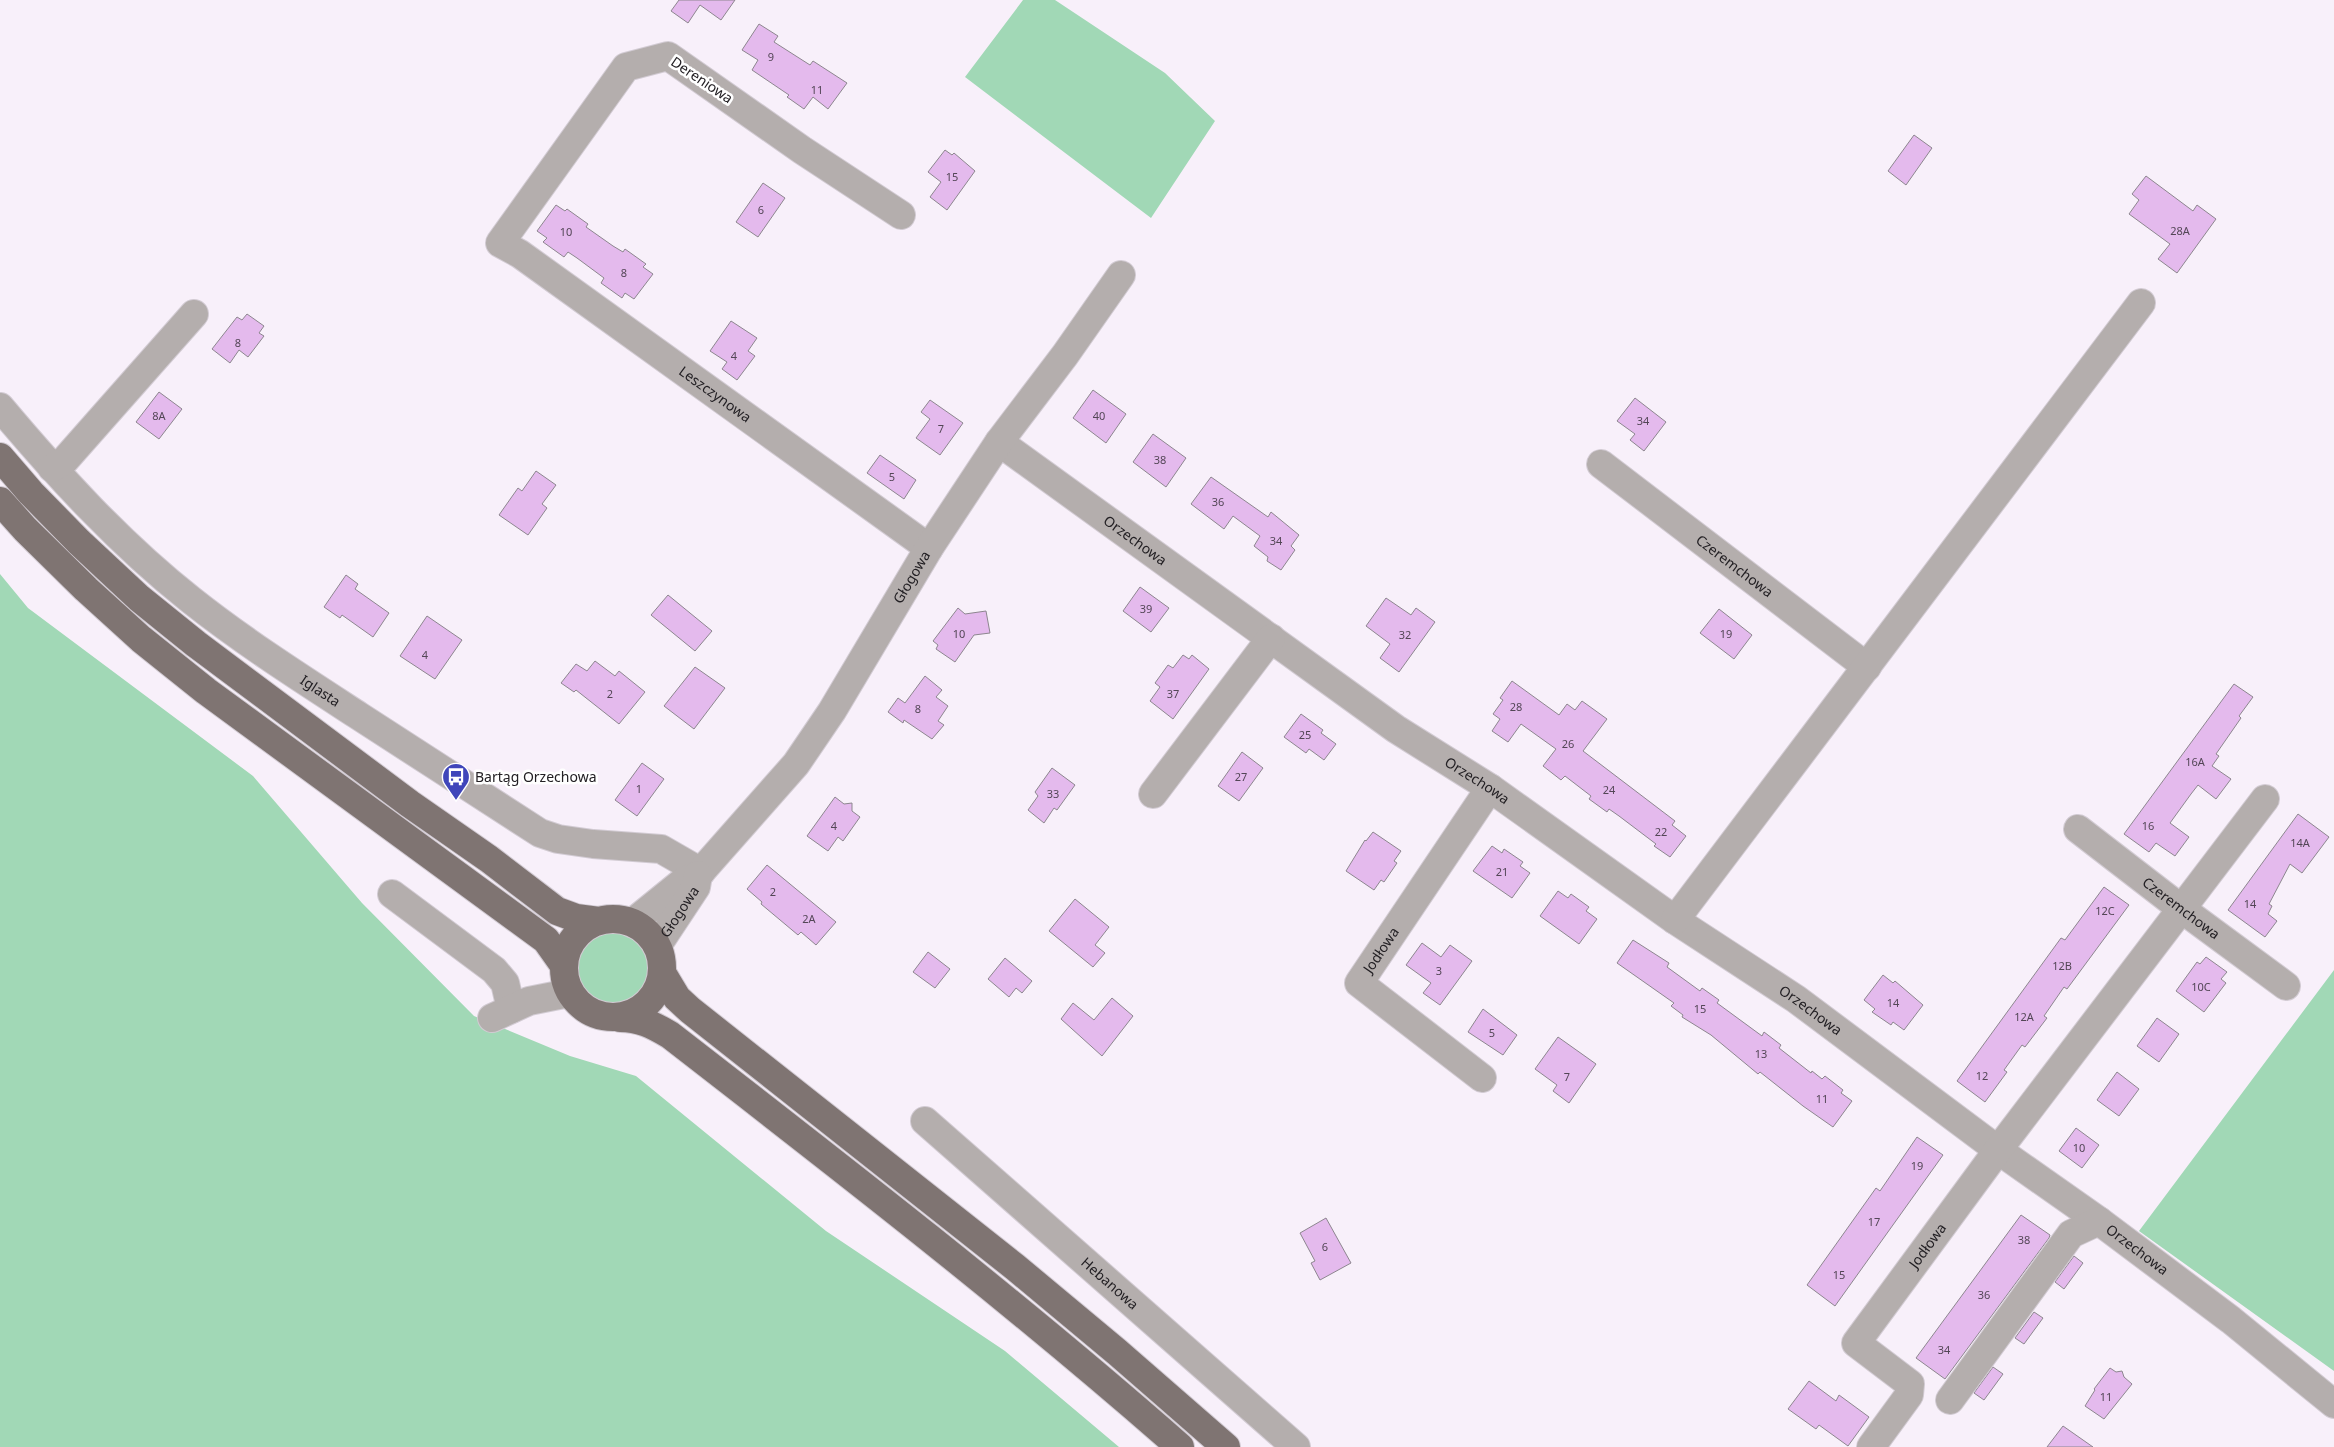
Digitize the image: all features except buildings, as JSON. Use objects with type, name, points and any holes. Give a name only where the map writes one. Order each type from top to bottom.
[{"type":"main road","points":[[0,457],[31,494],[139,598],[196,644],[410,804],[489,859],[558,911],[576,918],[599,921],[615,919],[632,922],[647,932],[657,946],[662,959],[662,973],[659,986],[644,1007],[620,1018]]},
{"type":"main road","points":[[0,501],[24,529],[140,638],[206,691],[546,940],[563,964],[569,993],[578,1004],[591,1013],[605,1017],[636,1018],[651,1023],[670,1035],[850,1175],[1080,1359],[1180,1447]]},
{"type":"main road","points":[[563,964],[567,950],[574,937],[585,927],[599,921]]},
{"type":"main road","points":[[662,973],[677,998],[690,1010],[1015,1267],[1117,1352],[1226,1447]]},
{"type":"street","name":"Dereniowa","points":[[500,243],[626,67],[668,56],[802,150],[901,215]]},
{"type":"street","name":"Leszczynowa","points":[[500,243],[520,254],[929,548]]},
{"type":"street","name":"Głogowa","points":[[632,922],[686,880],[699,874],[796,764],[832,711],[929,548],[999,442],[1065,355],[1121,276]]},
{"type":"street","points":[[1675,920],[2141,303]]},
{"type":"street","points":[[52,468],[65,460],[194,314]]},
{"type":"street","name":"Iglasta","points":[[0,406],[52,468],[99,518],[147,563],[191,600],[284,667],[540,833],[558,840],[661,849],[699,874]]},
{"type":"street","name":"Orzechowa","points":[[999,442],[1396,729],[1490,788],[1675,920],[1796,999],[1998,1150],[2099,1221],[2231,1320],[2334,1404]]},
{"type":"street","name":"Czeremchowa","points":[[1601,464],[1867,667]]},
{"type":"street","points":[[1153,794],[1271,638]]},
{"type":"street","name":"Jodłowa","points":[[1482,1078],[1359,983],[1490,788]]},
{"type":"street","name":"Jodłowa","points":[[1871,1447],[1909,1395],[1910,1384],[1856,1343],[1998,1150],[2183,910],[2265,799]]},
{"type":"street","name":"Czeremchowa","points":[[2078,829],[2286,986]]},
{"type":"street","name":"Głogowa","points":[[657,946],[696,888],[699,874]]},
{"type":"street","points":[[392,894],[494,970],[505,983],[501,1013],[529,1001],[569,993]]},
{"type":"street","name":"Hebanowa","points":[[925,1121],[1296,1447]]},
{"type":"street","points":[[1950,1400],[2071,1234],[2099,1221]]},
{"type":"green space","points":[[1023,0],[1055,0],[1165,73],[1215,121],[1151,218],[965,77]]},
{"type":"green space","points":[[0,574],[28,608],[253,776],[362,903],[474,1016],[570,1056],[636,1076],[826,1231],[1005,1351],[1119,1447],[0,1447]]},
{"type":"green space","points":[[613,933],[633,939],[643,949],[649,969],[643,989],[633,999],[613,1005],[593,999],[583,989],[577,969],[583,949],[593,939]]},
{"type":"green space","points":[[2334,970],[2334,1371],[2139,1231]]},
{"type":"place","name":"Bartąg Orzechowa","points":[[456,801]]}]
